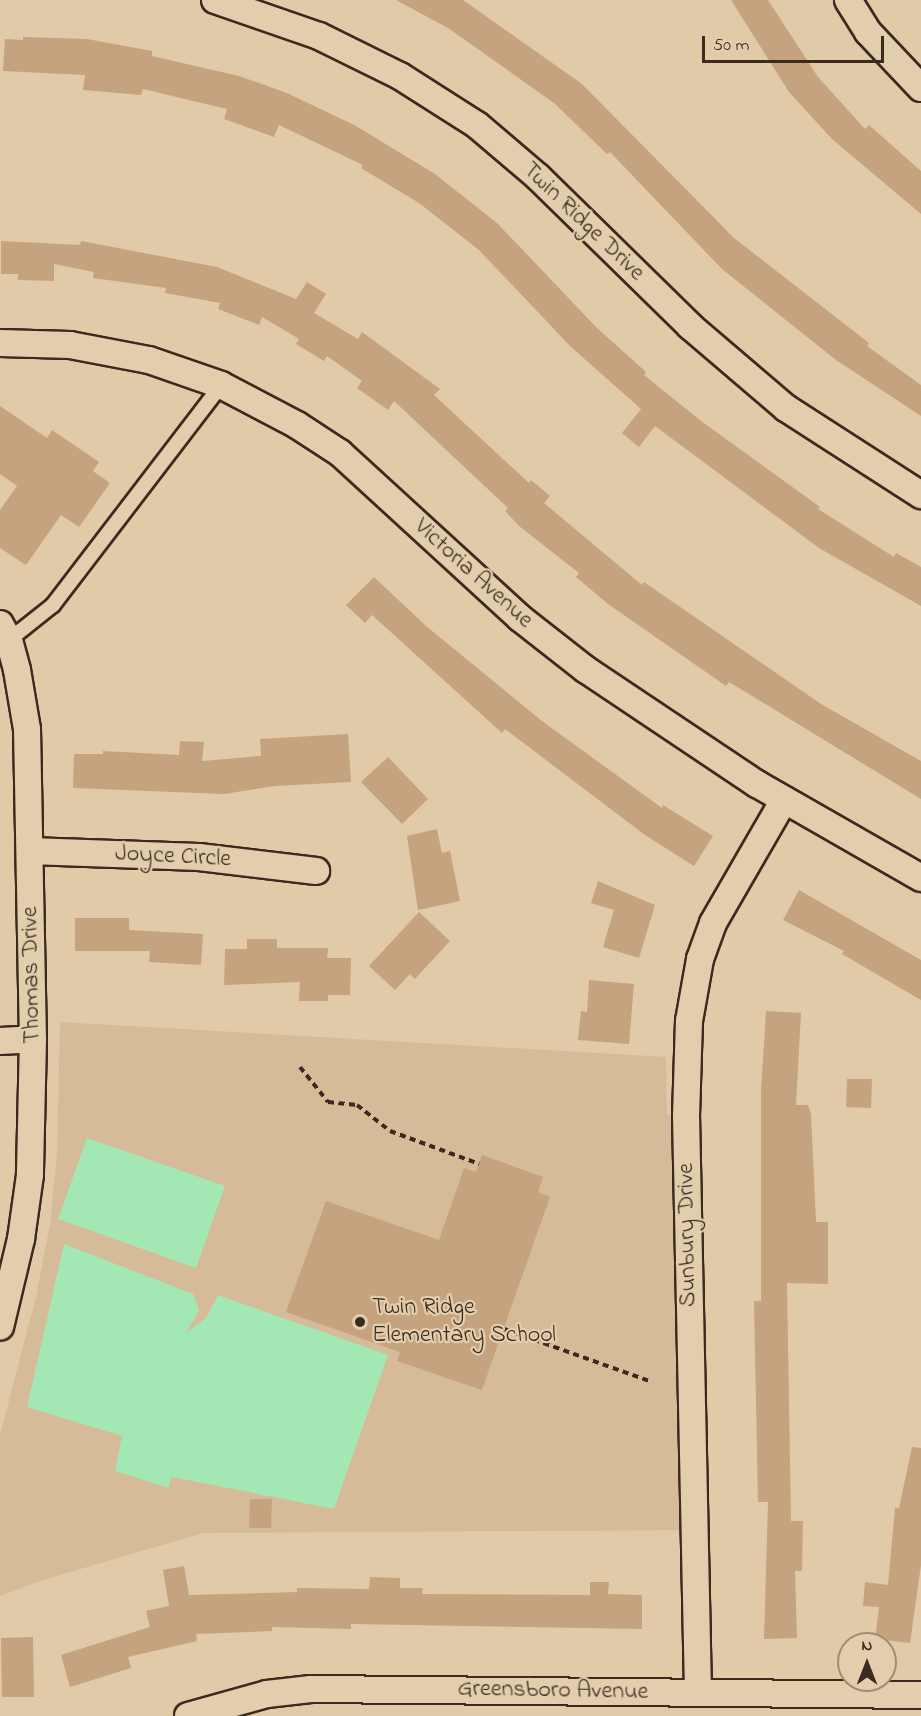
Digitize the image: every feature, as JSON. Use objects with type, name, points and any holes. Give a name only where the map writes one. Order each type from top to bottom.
[{"type":"street","name":"Twin Ridge Drive","points":[[215,0],[319,36],[400,76],[477,125],[538,177],[690,326],[786,408],[921,495]]},
{"type":"street","points":[[848,0],[868,32],[921,88]]},
{"type":"street","name":"Victoria Avenue","points":[[0,343],[113,351],[220,385],[255,401],[340,453],[512,611],[585,669],[663,725],[784,800],[921,878]]},
{"type":"street","name":"Thomas Drive","points":[[0,1327],[21,1239],[30,1175],[33,1039],[27,729],[5,632]]},
{"type":"street","name":"Sunbury Drive","points":[[698,1693],[686,1116],[689,1022],[700,959],[713,923],[784,800]]},
{"type":"street","name":"Joyce Circle","points":[[30,851],[199,856],[316,872]]},
{"type":"street","points":[[0,1041],[33,1039]]},
{"type":"street","name":"Greensboro Avenue","points":[[188,1716],[267,1694],[311,1689],[921,1695]]},
{"type":"lane","points":[[5,632],[53,605],[220,385]]},
{"type":"path","points":[[300,1067],[328,1102],[357,1105],[390,1131],[479,1164]]},
{"type":"path","points":[[504,1329],[652,1382]]},
{"type":"shaded area","name":"Twin Ridge Elementary School","points":[[60,1022],[666,1057],[667,1115],[686,1116],[694,1530],[203,1533],[43,1580],[0,1596],[0,1435],[36,1297],[50,1224],[57,1155]]},
{"type":"green space","points":[[87,1138],[225,1186],[196,1268],[58,1219]]},
{"type":"green space","points":[[64,1244],[193,1294],[199,1310],[186,1333],[206,1318],[218,1295],[388,1355],[334,1509],[172,1477],[168,1488],[115,1471],[122,1436],[27,1407]]},
{"type":"building","points":[[396,0],[463,0],[582,84],[734,238],[869,343],[867,346],[921,385],[921,416],[836,360],[722,269],[610,152],[607,154],[554,103],[448,28]]},
{"type":"building","points":[[731,0],[768,0],[818,77],[865,129],[869,125],[921,171],[921,214],[832,139],[789,92]]},
{"type":"building","points":[[23,37],[87,39],[152,51],[152,56],[239,76],[287,93],[356,126],[435,174],[497,223],[597,328],[646,372],[644,375],[701,421],[820,507],[818,509],[894,557],[896,553],[921,567],[921,606],[819,548],[655,426],[639,447],[622,433],[641,409],[570,346],[479,250],[419,203],[361,168],[363,165],[279,125],[274,137],[224,119],[227,109],[143,89],[141,95],[83,90],[85,75],[3,71],[5,39],[23,40]]},
{"type":"building","points":[[1,241],[80,245],[81,241],[217,267],[296,299],[307,282],[326,294],[314,313],[358,339],[362,332],[440,389],[434,395],[529,483],[531,480],[550,496],[544,503],[642,585],[644,582],[821,704],[921,761],[921,799],[729,682],[726,686],[608,604],[576,577],[579,573],[519,526],[505,511],[508,508],[394,401],[388,410],[357,388],[362,381],[327,356],[324,361],[296,344],[299,339],[262,317],[259,325],[218,309],[220,303],[165,293],[166,288],[93,278],[94,272],[54,264],[54,281],[18,280],[18,274],[1,274]]},
{"type":"building","points":[[0,406],[47,438],[52,430],[99,462],[93,471],[110,483],[79,527],[61,515],[26,565],[0,548],[0,510],[17,486],[0,474]]},
{"type":"building","points":[[374,577],[426,626],[542,721],[662,808],[663,805],[713,836],[694,866],[645,835],[505,729],[502,733],[372,615],[365,623],[346,605]]},
{"type":"building","points":[[348,734],[351,782],[275,786],[224,794],[73,788],[74,754],[103,754],[103,751],[179,755],[180,741],[204,742],[202,761],[261,756],[260,739]]},
{"type":"building","points":[[388,757],[428,799],[402,824],[361,782]]},
{"type":"building","points":[[437,829],[442,853],[450,851],[460,901],[418,910],[407,836]]},
{"type":"building","points":[[598,881],[655,905],[639,958],[603,947],[614,910],[591,903]]},
{"type":"building","points":[[799,890],[921,960],[921,1000],[842,954],[844,951],[783,920]]},
{"type":"building","points":[[419,912],[450,941],[415,979],[410,974],[395,990],[369,966]]},
{"type":"building","points":[[75,918],[129,918],[129,930],[203,934],[201,965],[149,962],[150,951],[75,951]]},
{"type":"building","points":[[247,939],[277,939],[277,948],[328,948],[327,958],[351,958],[350,995],[328,995],[328,1001],[299,1001],[300,982],[224,985],[225,949],[247,949]]},
{"type":"building","points":[[589,980],[634,984],[629,1044],[578,1040],[581,1011],[587,1012]]},
{"type":"building","points":[[766,1011],[801,1013],[796,1105],[808,1105],[811,1114],[816,1222],[828,1222],[828,1284],[787,1283],[791,1521],[803,1521],[802,1571],[795,1571],[797,1638],[764,1639],[768,1502],[758,1502],[754,1301],[761,1301],[761,1091]]},
{"type":"building","points":[[847,1079],[872,1079],[871,1108],[846,1107]]},
{"type":"building","points":[[482,1155],[543,1177],[538,1192],[550,1197],[482,1390],[397,1361],[400,1352],[286,1312],[326,1201],[439,1240],[464,1168],[476,1172]]},
{"type":"building","points":[[912,1447],[921,1448],[921,1565],[910,1643],[897,1642],[897,1632],[876,1632],[879,1607],[863,1606],[865,1582],[888,1585],[895,1508],[899,1508]]},
{"type":"building","points":[[250,1499],[272,1499],[271,1528],[249,1528]]},
{"type":"building","points":[[184,1566],[189,1595],[297,1592],[297,1588],[369,1589],[370,1577],[400,1578],[400,1588],[423,1588],[422,1594],[590,1595],[590,1582],[609,1582],[608,1594],[642,1595],[642,1629],[351,1624],[351,1629],[272,1627],[272,1631],[196,1634],[197,1641],[128,1657],[131,1668],[70,1687],[61,1655],[150,1627],[146,1611],[169,1606],[163,1570]]},
{"type":"building","points":[[33,1637],[34,1697],[2,1697],[1,1638]]},
{"type":"place","name":"Twin Ridge Elementary School","points":[[360,1322]]}]
